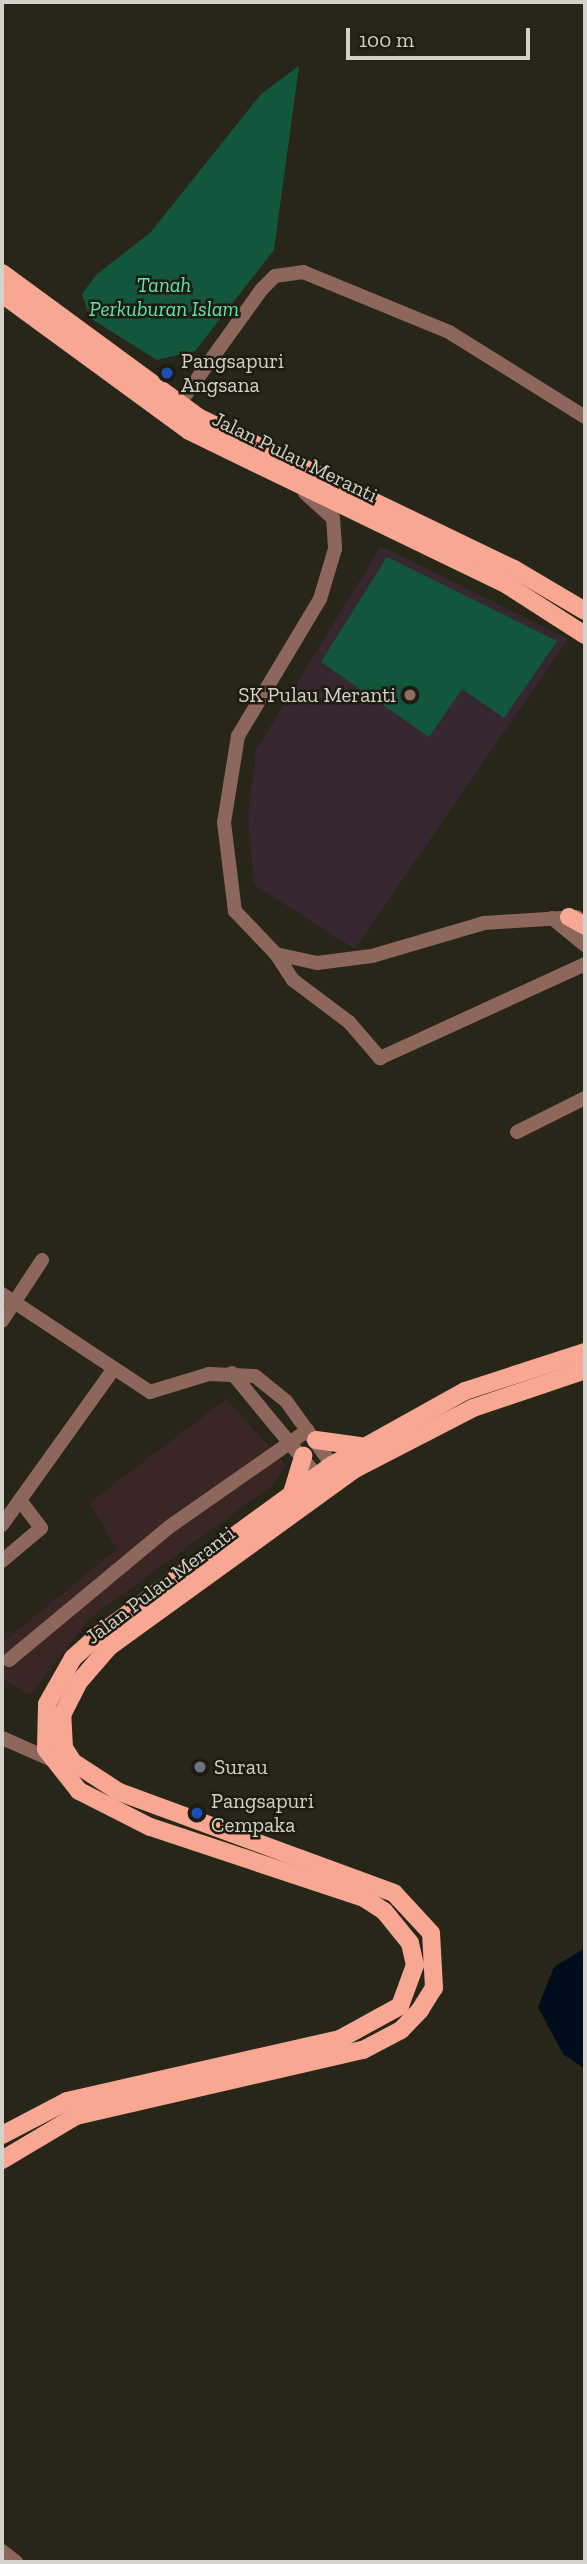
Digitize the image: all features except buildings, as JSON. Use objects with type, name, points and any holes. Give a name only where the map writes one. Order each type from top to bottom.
[{"type":"main road","name":"Jalan Pulau Meranti","points":[[2,273],[179,404],[585,611]]},
{"type":"main road","name":"Jalan Pulau Meranti","points":[[2,294],[189,431],[299,489],[507,585],[585,635]]},
{"type":"main road","name":"Jalan Pulau Meranti","points":[[2,2160],[76,2116],[363,2050],[401,2030],[434,1988],[430,1933],[394,1893],[156,1810],[92,1776],[64,1748],[68,1701],[109,1647],[330,1477],[362,1446],[465,1391],[585,1352]]},
{"type":"main road","name":"Jalan Pulau Meranti","points":[[52,1760],[45,1736],[47,1704],[73,1658],[290,1496],[473,1408],[585,1370]]},
{"type":"main road","points":[[312,1435],[345,1449],[362,1446]]},
{"type":"main road","points":[[290,1496],[297,1449]]},
{"type":"main road","points":[[2,2135],[67,2101],[367,2029],[400,2006],[415,1965],[400,1926],[364,1898],[109,1809],[79,1791],[52,1760]]},
{"type":"street","points":[[179,404],[262,289],[275,276],[303,272],[449,332],[585,417]]},
{"type":"street","points":[[299,489],[333,517],[335,549],[320,599],[238,736],[224,822],[235,911],[276,954],[293,980],[349,1022],[380,1058],[585,964]]},
{"type":"street","points":[[276,954],[345,962],[484,923],[575,917],[585,945]]},
{"type":"street","points":[[517,1132],[585,1098]]},
{"type":"street","points":[[2,1321],[42,1260]]},
{"type":"street","points":[[2,1294],[150,1392],[232,1373],[270,1386],[312,1435],[330,1477]]},
{"type":"street","points":[[2,1525],[114,1370]]},
{"type":"street","points":[[232,1373],[297,1449],[330,1477]]},
{"type":"street","points":[[9,1660],[169,1527],[297,1449],[312,1435]]},
{"type":"street","points":[[2,1561],[41,1528],[20,1500]]},
{"type":"street","points":[[2,1738],[52,1760]]},
{"type":"street","points":[[2,2551],[16,2562]]},
{"type":"shaded area","name":"SK Pulau Meranti","points":[[381,546],[568,639],[355,949],[254,885],[248,816],[256,750]]},
{"type":"shaded area","points":[[226,1399],[286,1465],[272,1486],[90,1618],[30,1695],[2,1679],[2,1643],[117,1549],[89,1503]]},
{"type":"green space","name":"Tanah Perkuburan Islam","points":[[299,66],[274,250],[195,351],[157,360],[90,318],[82,294],[97,274],[150,233],[261,94]]},
{"type":"green space","points":[[387,557],[557,641],[504,718],[462,689],[429,737],[321,662]]},
{"type":"water","points":[[585,1948],[585,2069],[563,2054],[538,2007],[554,1967]]},
{"type":"place","name":"Pangsapuri Angsana","points":[[167,373]]},
{"type":"place","name":"SK Pulau Meranti","points":[[410,695]]},
{"type":"place","name":"Surau","points":[[200,1767]]},
{"type":"place","name":"Pangsapuri Cempaka","points":[[197,1813]]}]
